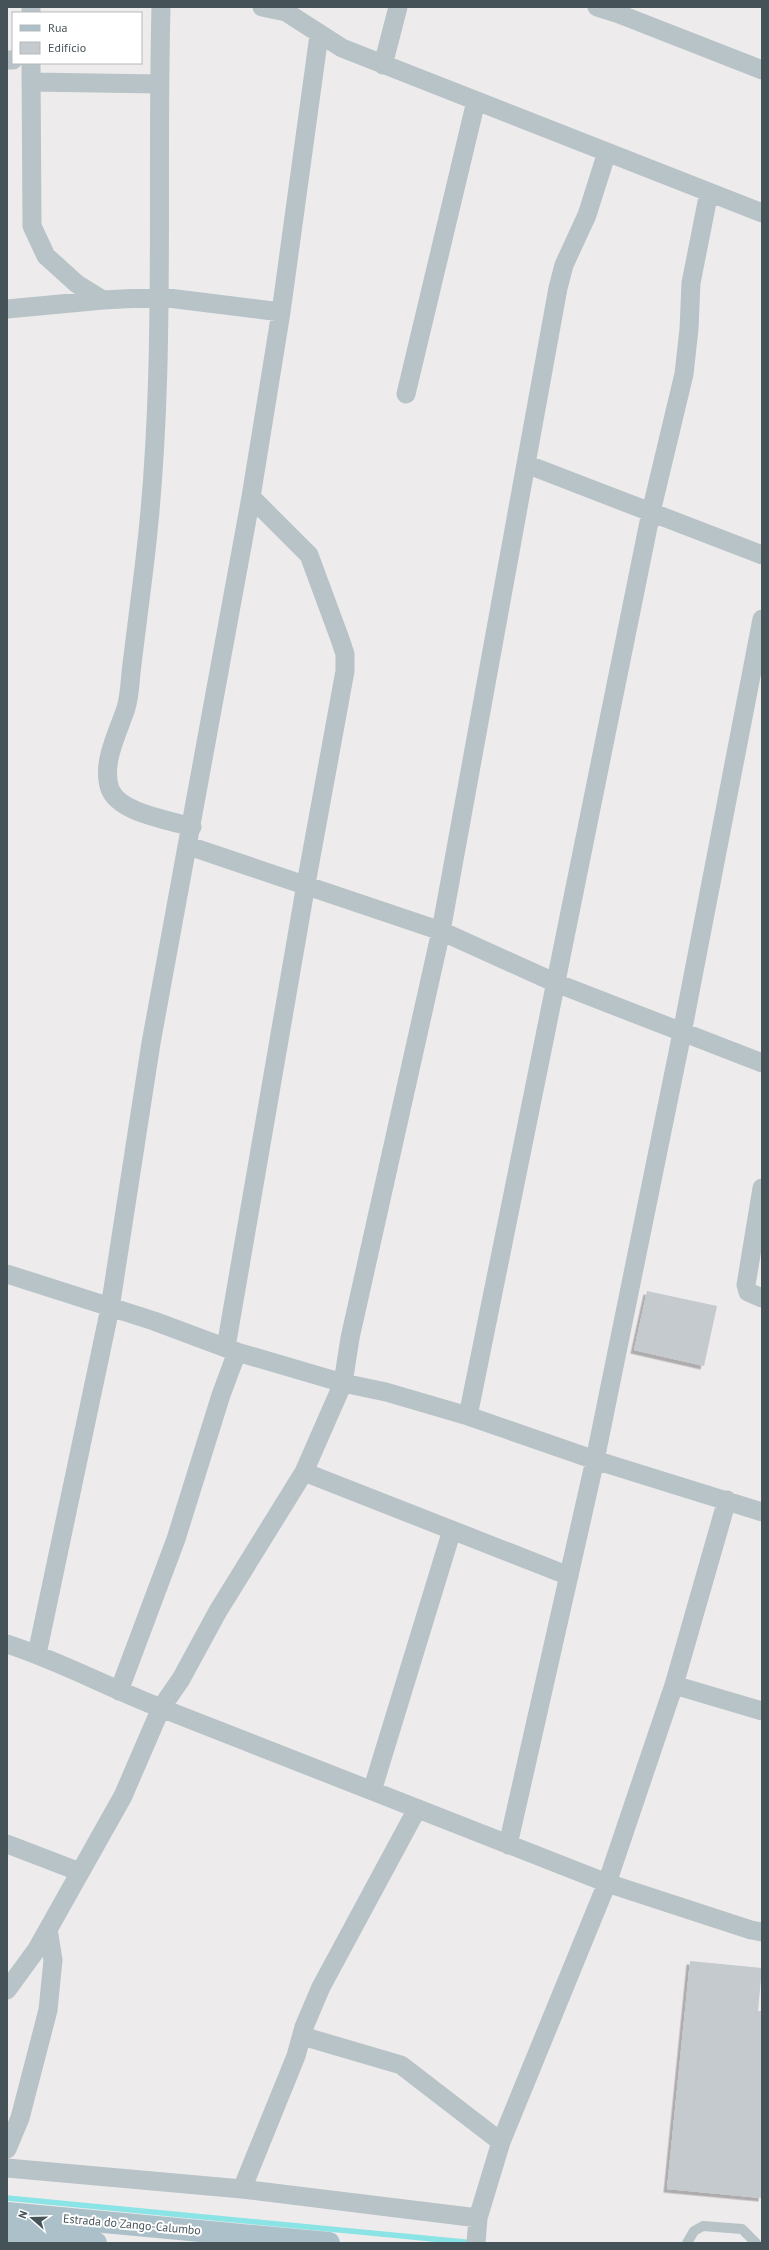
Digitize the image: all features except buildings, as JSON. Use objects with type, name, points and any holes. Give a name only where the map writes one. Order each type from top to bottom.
[{"type":"main road","name":"Estrada do Zango-Calumbo","points":[[7,2213],[329,2243]]},
{"type":"main road","name":"Estrada do Zango-Calumbo","points":[[7,2234],[96,2243]]},
{"type":"street","points":[[161,7],[159,84],[160,297],[151,514],[127,706],[112,747],[108,768],[110,789],[118,802],[133,810],[192,827]]},
{"type":"street","points":[[262,7],[286,12],[305,23],[319,35],[342,48],[762,213]]},
{"type":"street","points":[[383,64],[398,7]]},
{"type":"street","points":[[597,7],[619,14],[762,70]]},
{"type":"street","points":[[37,1654],[110,1308],[151,1043],[189,846],[251,497],[280,312],[319,35]]},
{"type":"street","points":[[31,64],[32,226],[46,256],[55,266],[77,284],[103,300]]},
{"type":"street","points":[[31,82],[159,84]]},
{"type":"street","points":[[406,394],[476,101]]},
{"type":"street","points":[[7,1990],[48,1929],[123,1796],[161,1708],[181,1679],[218,1611],[304,1472],[343,1383],[350,1338],[441,931],[558,288],[564,265],[587,215],[606,152]]},
{"type":"street","points":[[468,1416],[651,512],[684,374],[691,283],[709,192]]},
{"type":"street","points":[[7,309],[103,300],[160,297],[280,312]]},
{"type":"street","points":[[526,464],[762,555]]},
{"type":"street","points":[[119,1691],[176,1539],[221,1395],[232,1350],[306,884],[345,671],[345,654],[309,555],[251,497]]},
{"type":"street","points":[[508,1845],[595,1460],[682,1034],[762,619]]},
{"type":"street","points":[[189,846],[306,884],[441,931],[556,983],[682,1034],[762,1063]]},
{"type":"street","points":[[762,1188],[746,1285],[748,1292],[762,1298]]},
{"type":"street","points":[[7,1274],[232,1350],[343,1383],[386,1392],[468,1416],[595,1460],[762,1512]]},
{"type":"street","points":[[304,1472],[569,1576]]},
{"type":"street","points":[[476,2240],[478,2218],[501,2142],[607,1883],[674,1685],[727,1500]]},
{"type":"street","points":[[372,1791],[452,1530]]},
{"type":"street","points":[[7,1644],[37,1654],[161,1708],[607,1883],[751,1930],[762,1932]]},
{"type":"street","points":[[674,1685],[762,1711]]},
{"type":"street","points":[[242,2189],[296,2056],[321,1987],[417,1809]]},
{"type":"street","points":[[7,1844],[80,1872]]},
{"type":"street","points":[[7,2148],[20,2118],[48,2010],[53,1960],[48,1929]]},
{"type":"street","points":[[302,2036],[401,2065],[501,2142]]},
{"type":"street","points":[[7,2168],[242,2189],[478,2218]]},
{"type":"lane","points":[[687,2243],[694,2231],[703,2226],[742,2229],[756,2243]]},
{"type":"waterway","points":[[7,2198],[465,2242]]}]
